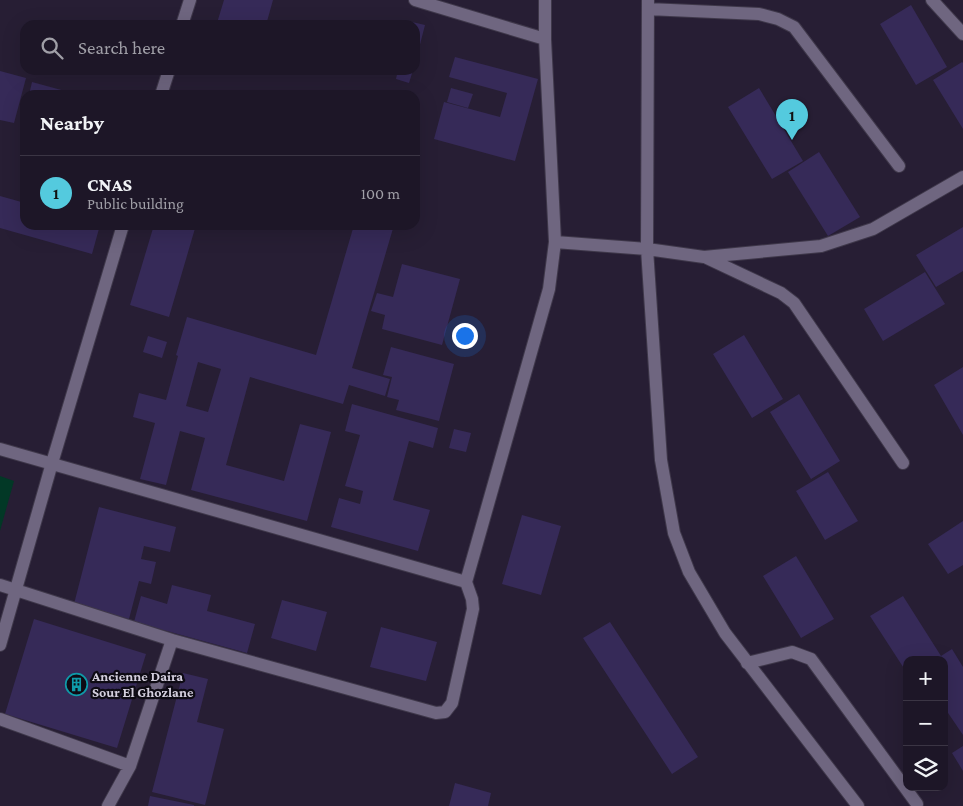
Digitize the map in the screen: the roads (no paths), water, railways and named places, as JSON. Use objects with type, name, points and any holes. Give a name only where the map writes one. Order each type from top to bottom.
[{"type":"street","points":[[184,20],[190,0]]},
{"type":"street","points":[[415,0],[545,39]]},
{"type":"street","points":[[0,585],[172,640],[436,713],[445,712],[452,702],[473,608],[466,582],[549,289],[556,242],[545,39],[545,0]]},
{"type":"street","points":[[932,0],[963,34]]},
{"type":"street","points":[[858,806],[725,633],[689,572],[674,533],[661,460],[647,249],[648,5],[759,14],[778,19],[794,27],[898,166]]},
{"type":"street","points":[[163,90],[167,75]]},
{"type":"street","points":[[556,242],[647,249],[704,257],[822,246],[873,229],[963,176]]},
{"type":"street","points":[[0,644],[122,230]]},
{"type":"street","points":[[704,257],[741,273],[794,303],[903,463]]},
{"type":"street","points":[[0,449],[466,582]]},
{"type":"street","points":[[108,806],[130,766],[172,640]]},
{"type":"street","points":[[747,663],[792,652],[811,659],[917,804]]},
{"type":"street","points":[[0,719],[130,766]]},
{"type":"place","name":"CNAS","points":[[792,140]]},
{"type":"place","name":"Ancienne Daira Sour El Ghozlane","points":[[76,684]]}]
